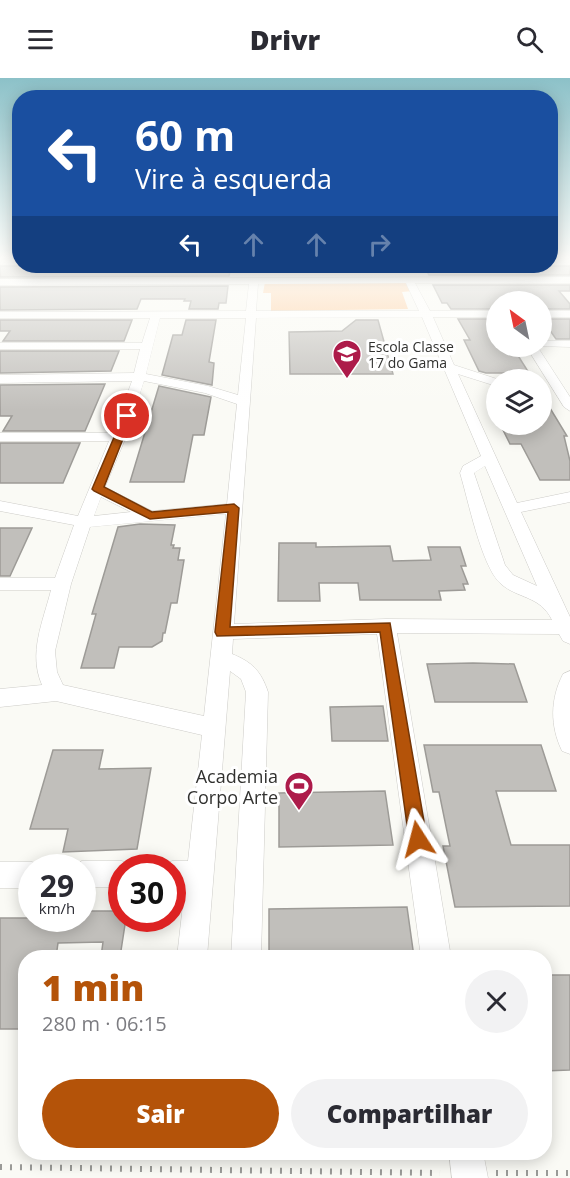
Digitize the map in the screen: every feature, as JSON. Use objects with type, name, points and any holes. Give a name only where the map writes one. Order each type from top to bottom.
[{"type":"street","points":[[193,950],[252,307]]},
{"type":"street","points":[[222,632],[386,626],[568,632],[553,603],[423,307]]},
{"type":"street","points":[[0,315],[486,314]]},
{"type":"street","points":[[552,314],[570,314]]},
{"type":"street","points":[[146,394],[140,377],[146,346],[156,315]]},
{"type":"street","points":[[552,344],[570,344]]},
{"type":"street","points":[[0,346],[146,346]]},
{"type":"street","points":[[539,357],[566,393],[570,407]]},
{"type":"street","points":[[451,368],[486,379]]},
{"type":"street","points":[[0,379],[140,377],[208,390],[242,401]]},
{"type":"street","points":[[146,394],[208,390]]},
{"type":"street","points":[[56,692],[46,672],[45,651],[62,584],[83,522],[119,437],[146,394]]},
{"type":"street","points":[[0,437],[119,437]]},
{"type":"street","points":[[490,457],[468,469],[467,473],[497,567],[507,579],[553,603]]},
{"type":"street","points":[[98,489],[150,516]]},
{"type":"street","points":[[512,509],[570,497]]},
{"type":"street","points":[[541,503],[570,506]]},
{"type":"street","points":[[0,506],[20,508],[83,522],[234,508]]},
{"type":"street","points":[[0,584],[62,584]]},
{"type":"street","points":[[386,626],[435,950]]},
{"type":"street","points":[[221,659],[242,666],[252,675],[257,692],[246,950]]},
{"type":"street","points":[[570,680],[562,702],[563,723],[570,744]]},
{"type":"street","points":[[0,698],[56,692],[214,728]]},
{"type":"street","points":[[0,875],[18,874]]},
{"type":"street","points":[[186,874],[200,874]]},
{"type":"path","points":[[0,1167],[469,1168],[570,1173]]},
{"type":"shaded area","points":[[271,307],[408,309],[271,311]]},
{"type":"building","points":[[0,307],[138,307],[137,309],[0,310]]},
{"type":"building","points":[[189,307],[218,307],[218,309]]},
{"type":"building","points":[[450,307],[486,307],[451,309]]},
{"type":"building","points":[[552,307],[570,307],[552,309]]},
{"type":"building","points":[[458,319],[486,319],[486,357],[519,357],[526,369],[486,369],[486,373],[479,371],[464,340],[470,340]]},
{"type":"building","points":[[552,319],[570,319],[570,339],[556,339],[552,333]]},
{"type":"building","points":[[0,320],[132,320],[124,341],[3,341],[10,331],[0,331]]},
{"type":"building","points":[[186,320],[216,320],[209,362],[214,363],[212,385],[162,375],[173,335],[182,335]]},
{"type":"building","points":[[356,320],[378,320],[393,374],[290,374],[289,332],[342,331]]},
{"type":"building","points":[[0,351],[119,351],[111,371],[0,373]]},
{"type":"building","points":[[105,384],[85,431],[3,431],[12,416],[0,416],[0,385]]},
{"type":"building","points":[[159,386],[211,397],[204,435],[193,435],[184,482],[130,482]]},
{"type":"building","points":[[552,411],[567,436],[564,436],[570,461],[570,480],[540,480],[521,444],[510,444],[506,435],[552,435]]},
{"type":"building","points":[[0,443],[80,443],[63,483],[0,483]]},
{"type":"building","points":[[140,524],[175,525],[171,545],[174,545],[173,548],[180,548],[178,560],[184,560],[177,603],[171,603],[162,641],[152,647],[119,647],[114,668],[81,668],[96,614],[92,614],[118,527]]},
{"type":"building","points":[[0,528],[32,528],[10,576],[0,576]]},
{"type":"building","points":[[279,543],[316,543],[316,547],[390,546],[393,561],[431,560],[428,547],[460,547],[466,566],[461,566],[468,584],[463,584],[465,590],[439,591],[441,600],[360,600],[358,583],[319,583],[320,601],[278,601]]},
{"type":"building","points":[[427,664],[514,664],[527,702],[435,702]]},
{"type":"building","points":[[383,706],[388,741],[332,741],[330,707]]},
{"type":"building","points":[[424,745],[541,745],[556,791],[496,791],[511,845],[570,845],[570,906],[455,907],[443,846],[450,846],[439,792],[433,792]]},
{"type":"building","points":[[53,750],[103,750],[99,769],[151,768],[137,849],[63,852],[68,829],[30,829]]},
{"type":"building","points":[[385,791],[393,845],[279,847],[279,793]]},
{"type":"building","points":[[407,907],[413,950],[269,950],[269,909]]},
{"type":"building","points":[[96,911],[108,911],[108,932],[124,932],[121,950],[102,950],[103,942],[58,943],[57,950],[18,950],[18,1029],[0,1029],[0,918],[18,918],[18,932],[96,932]]},
{"type":"building","points":[[552,975],[570,975],[570,1070],[552,1071]]},
{"type":"place","name":"Escola Classe 17 do Gama","points":[[347,380]]},
{"type":"place","name":"Academia Corpo Arte","points":[[299,812]]},
{"type":"route","points":[[127,416],[98,489],[150,516],[234,508],[222,632],[386,626],[418,839]]}]
